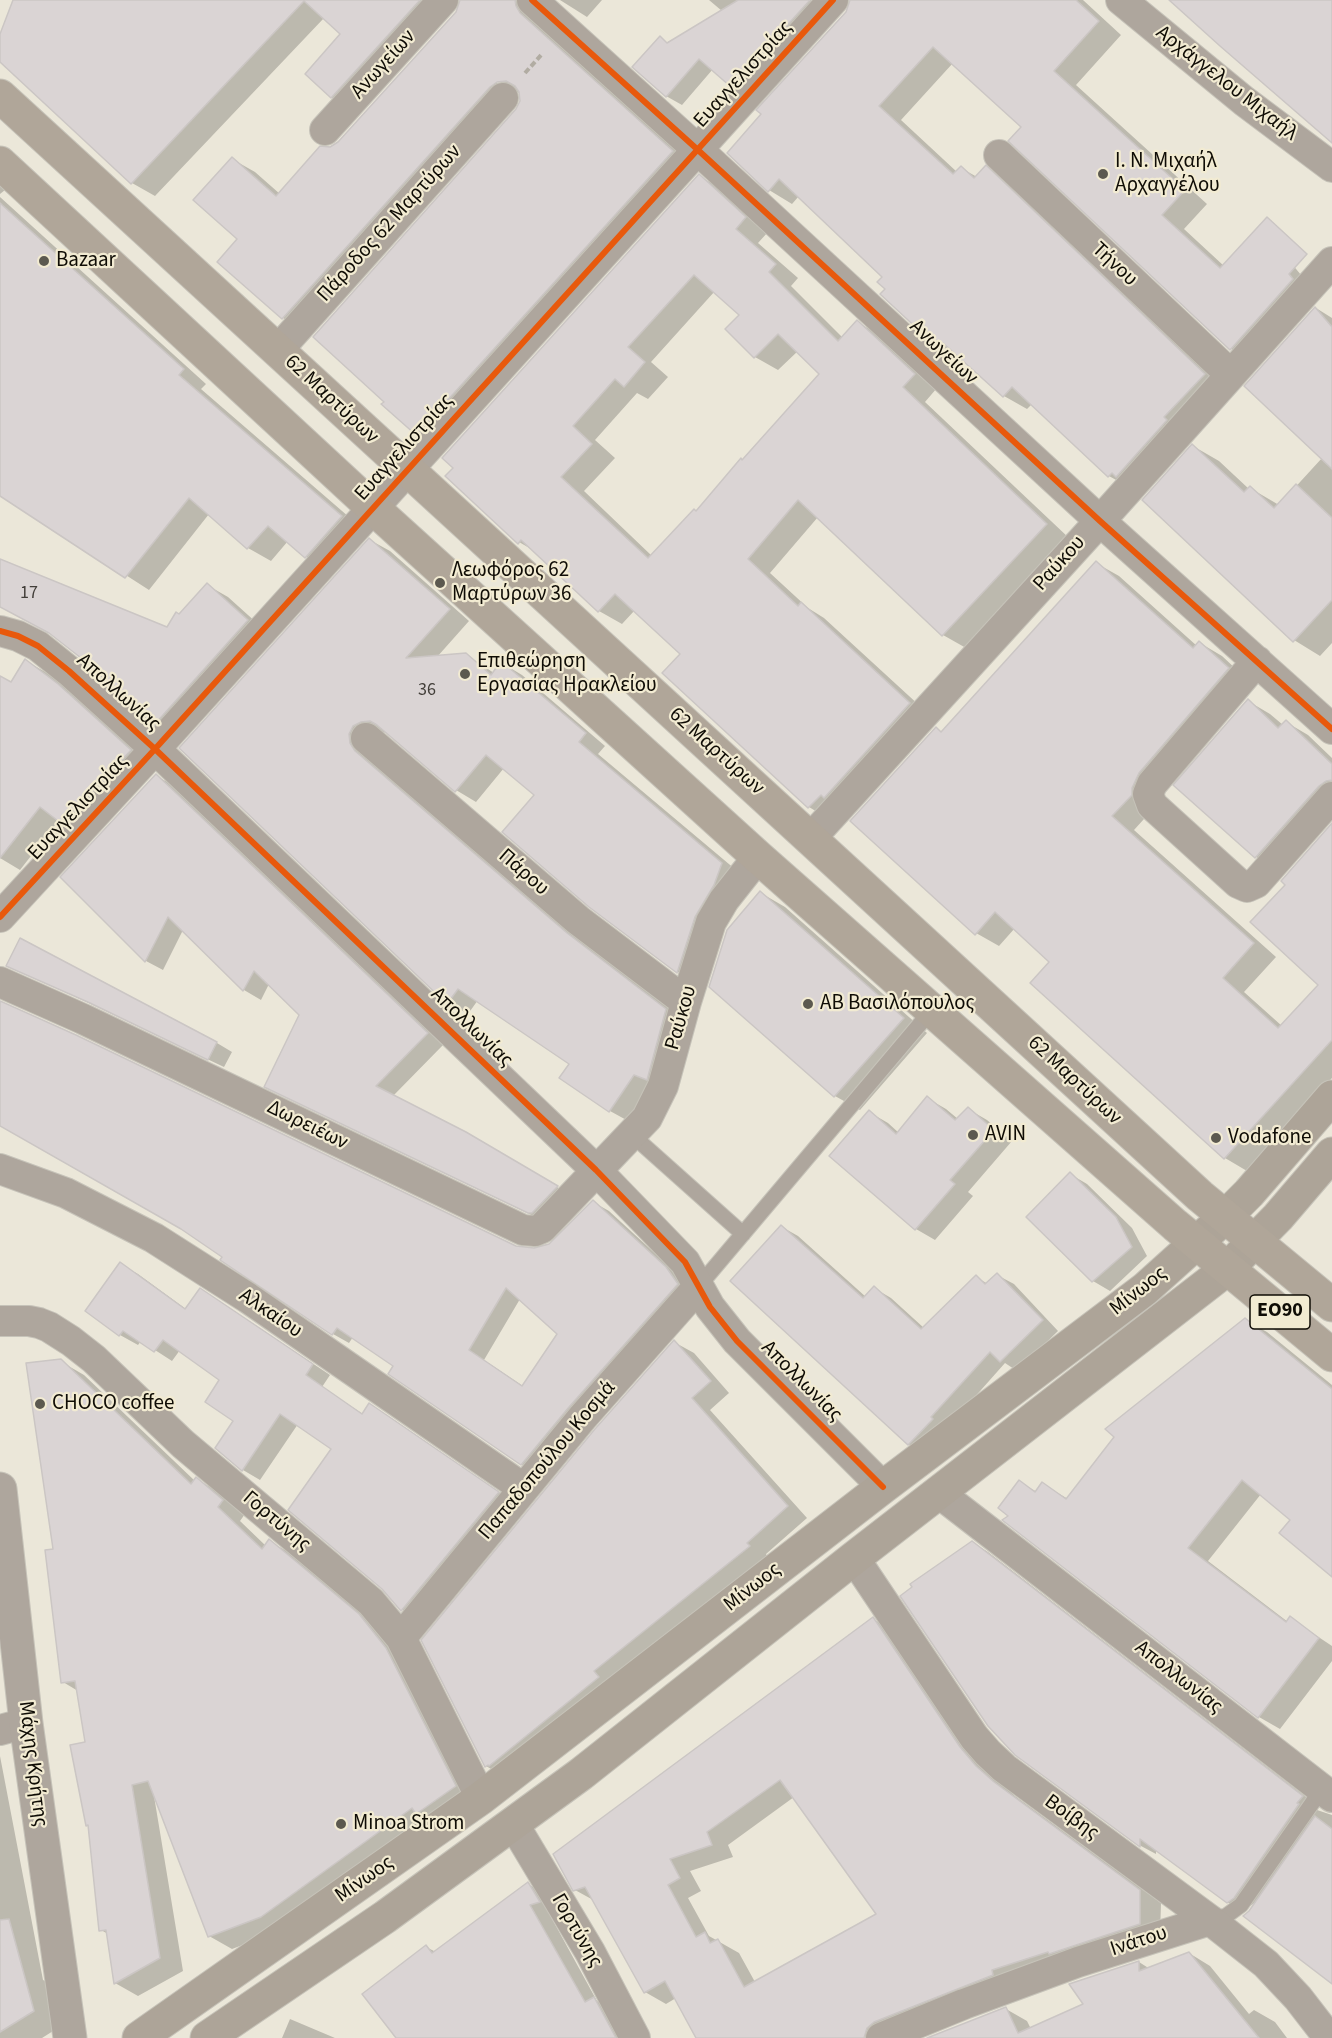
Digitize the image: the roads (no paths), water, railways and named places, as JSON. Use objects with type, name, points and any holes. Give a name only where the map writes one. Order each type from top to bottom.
[{"type":"main road","name":"62 Μαρτύρων","points":[[0,96],[407,471],[1225,1217],[1332,1305]]},
{"type":"main road","name":"62 Μαρτύρων","points":[[0,163],[373,508],[758,857],[1227,1269],[1332,1355]]},
{"type":"main road","name":"Μίνωος","points":[[139,2038],[481,1798],[1145,1288],[1198,1243],[1249,1193],[1332,1097]]},
{"type":"main road","name":"Μίνωος","points":[[207,2038],[385,1917],[514,1825],[1227,1269],[1332,1154]]},
{"type":"street","name":"Ανωγείων","points":[[325,130],[443,0]]},
{"type":"street","name":"Ανωγείων","points":[[532,0],[1100,521],[1332,729]]},
{"type":"street","name":"Ευαγγελιστρίας","points":[[0,917],[156,749],[833,0]]},
{"type":"street","name":"Αρχάγγελου Μιχαήλ","points":[[1121,0],[1244,101],[1332,167]]},
{"type":"street","name":"Πάροδος 62 Μαρτύρων","points":[[277,351],[503,98]]},
{"type":"street","name":"Τήνου","points":[[999,155],[1230,374]]},
{"type":"street","name":"Ραύκου","points":[[810,838],[1100,521],[1332,262]]},
{"type":"street","name":"Απολλωνίας","points":[[0,631],[29,641],[48,652],[156,749],[596,1170],[685,1262],[718,1319],[737,1341],[883,1487]]},
{"type":"street","points":[[1257,661],[1152,784],[1148,794],[1152,805],[1238,883],[1247,887],[1256,883],[1332,797]]},
{"type":"street","name":"Πάρου","points":[[366,738],[578,920],[686,1002]]},
{"type":"street","name":"Ραύκου","points":[[596,1170],[647,1118],[657,1101],[711,922],[724,900],[758,857]]},
{"type":"street","name":"Δωρειέων","points":[[0,982],[83,1018],[523,1230],[532,1232],[542,1228],[596,1170]]},
{"type":"street","name":"Αλκαίου","points":[[0,1169],[66,1193],[154,1238],[248,1298],[523,1488]]},
{"type":"street","name":"Παπαδοπούλου Κοσμά","points":[[401,1638],[582,1418],[698,1287]]},
{"type":"street","name":"Γορτύνης","points":[[0,1321],[29,1321],[49,1327],[94,1359],[192,1451],[371,1602],[401,1638],[481,1798]]},
{"type":"street","name":"Μάχης Κρήτης","points":[[0,1492],[13,1726],[70,2038]]},
{"type":"street","name":"Απολλωνίας","points":[[939,1493],[1329,1784]]},
{"type":"street","name":"Βοίβης","points":[[854,1558],[988,1753],[1013,1775],[1266,1964],[1298,1998],[1328,2036]]},
{"type":"street","name":"Γορτύνης","points":[[514,1825],[590,1952],[635,2038]]},
{"type":"street","name":"Ινάτου","points":[[881,2038],[954,2007],[1078,1962],[1210,1920]]},
{"type":"lane","points":[[698,1287],[931,1011]]},
{"type":"lane","points":[[631,1134],[743,1234]]},
{"type":"lane","name":"Ινάτου","points":[[1210,1920],[1226,1916],[1241,1905],[1329,1784]]},
{"type":"place","name":"Ι. Ν. Μιχαήλ Αρχαγγέλου","points":[[1103,174]]},
{"type":"place","name":"Bazaar","points":[[44,261]]},
{"type":"place","name":"Λεωφόρος 62 Μαρτύρων 36","points":[[440,583]]},
{"type":"place","name":"Επιθεώρηση Εργασίας Ηρακλείου","points":[[465,674]]},
{"type":"place","name":"ΑΒ Βασιλόπουλος","points":[[808,1004]]},
{"type":"place","name":"AVIN","points":[[973,1135]]},
{"type":"place","name":"Vodafone","points":[[1216,1138]]},
{"type":"place","name":"CHOCO coffee","points":[[40,1404]]},
{"type":"place","name":"Minoa Strom","points":[[341,1824]]}]
